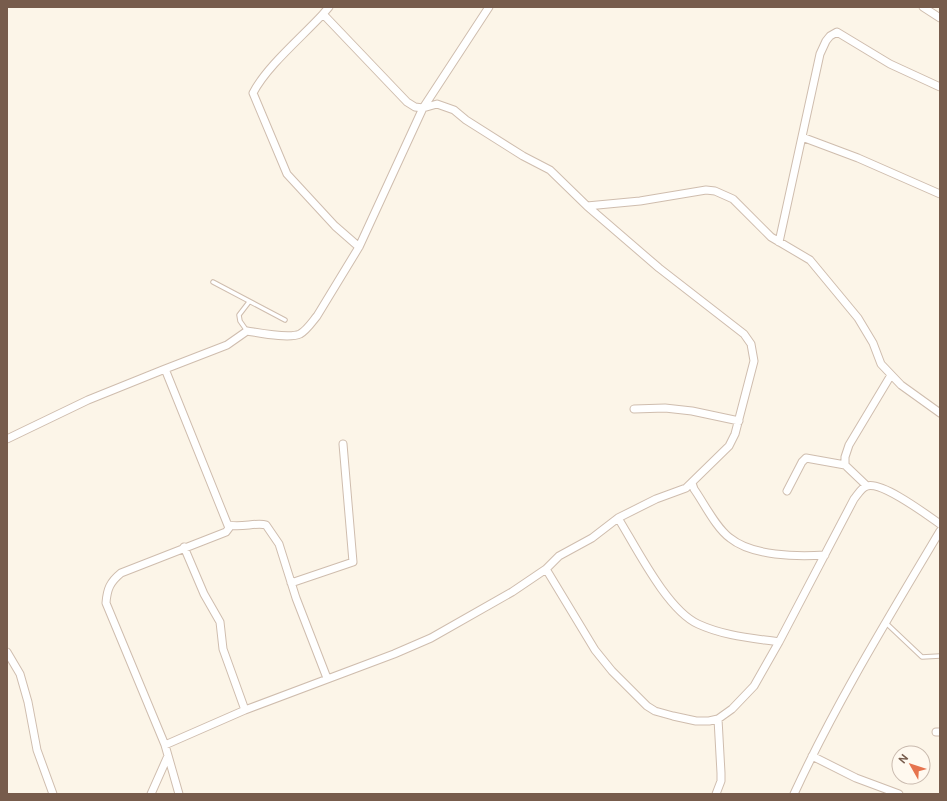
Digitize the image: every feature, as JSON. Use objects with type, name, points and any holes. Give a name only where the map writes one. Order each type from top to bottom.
[{"type":"street","points":[[330,7],[274,66],[253,93],[287,174],[336,226],[359,247]]},
{"type":"street","points":[[7,439],[88,400],[227,345],[245,333],[290,336],[298,335],[304,331],[317,316],[359,247],[423,108],[489,7]]},
{"type":"street","points":[[923,7],[940,18]]},
{"type":"street","points":[[165,745],[245,710],[394,654],[431,638],[512,592],[546,569],[559,556],[592,538],[618,518],[656,499],[686,488],[729,446],[739,421],[754,361],[751,344],[748,339],[726,318],[659,268],[587,206],[550,170],[523,156],[466,120],[454,110],[437,104],[423,108],[415,107],[407,102],[323,14]]},
{"type":"street","points":[[779,242],[820,54],[830,36],[837,32],[890,64],[940,87]]},
{"type":"street","points":[[802,137],[940,194]]},
{"type":"street","points":[[587,206],[640,201],[695,191],[715,191],[733,199],[742,206],[766,233],[804,256],[817,267],[858,318],[873,343],[881,364],[901,385],[940,413]]},
{"type":"street","points":[[165,369],[228,525],[226,532],[184,547],[121,573],[112,580],[107,589],[106,603],[165,745],[167,758],[180,794]]},
{"type":"street","points":[[845,465],[845,457],[849,445],[891,374]]},
{"type":"street","points":[[634,409],[665,408],[692,411],[739,421]]},
{"type":"street","points":[[291,584],[353,562],[342,444]]},
{"type":"street","points":[[787,491],[804,459],[808,458],[845,465],[867,486]]},
{"type":"street","points":[[692,483],[694,489],[723,531],[738,543],[786,556],[824,555]]},
{"type":"street","points":[[546,569],[595,650],[612,671],[647,706],[655,711],[696,721],[709,721],[718,719],[732,709],[754,686],[779,642],[854,499],[862,489],[867,486],[875,486],[908,501],[940,524]]},
{"type":"street","points":[[618,518],[659,584],[674,604],[687,617],[698,624],[728,635],[779,642]]},
{"type":"street","points":[[228,525],[244,527],[262,524],[266,525],[278,544],[291,584],[327,678]]},
{"type":"street","points":[[794,794],[812,756],[886,623],[940,531]]},
{"type":"street","points":[[184,547],[204,594],[220,622],[223,649],[245,710]]},
{"type":"street","points":[[7,652],[20,674],[28,702],[37,750],[53,794]]},
{"type":"street","points":[[716,794],[721,781],[718,719]]},
{"type":"street","points":[[812,756],[856,778],[899,794]]},
{"type":"street","points":[[150,794],[167,758]]},
{"type":"lane","points":[[213,282],[248,302],[285,320]]},
{"type":"lane","points":[[245,333],[239,315],[248,302]]},
{"type":"lane","points":[[886,623],[922,657],[940,656]]}]
